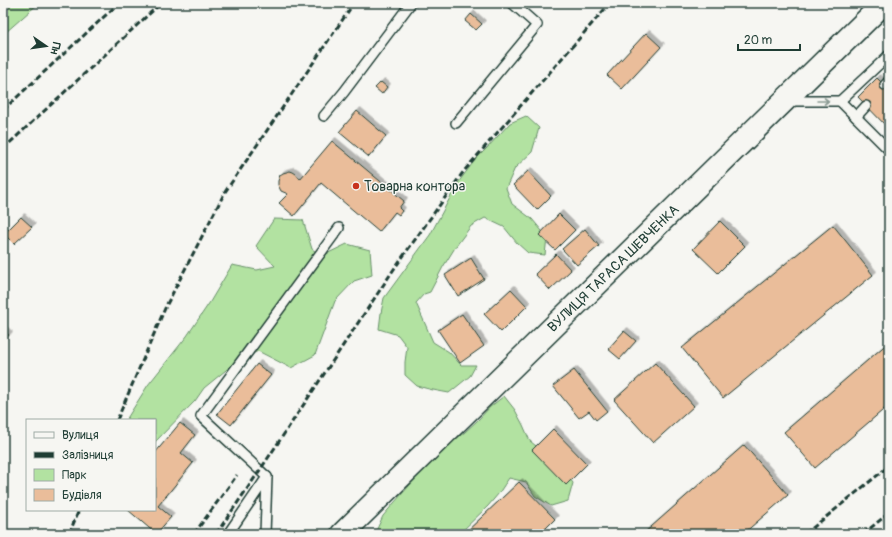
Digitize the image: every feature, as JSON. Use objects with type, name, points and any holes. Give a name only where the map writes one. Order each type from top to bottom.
[{"type":"main road","name":"ВУЛИЦЯ ТАРАСА ШЕВЧЕНКА","points":[[342,534],[884,3]]},
{"type":"lane","points":[[324,116],[344,92],[411,3]]},
{"type":"lane","points":[[456,123],[538,25],[512,3]]},
{"type":"lane","points":[[784,101],[840,101],[889,54]]},
{"type":"lane","points":[[840,101],[889,150]]},
{"type":"lane","points":[[856,117],[866,106]]},
{"type":"lane","points":[[265,534],[267,477],[201,416],[339,228]]},
{"type":"lane","points":[[228,534],[267,477]]},
{"type":"green space","points":[[3,3],[39,3],[5,33],[3,42]]},
{"type":"green space","points":[[526,116],[539,128],[532,152],[515,168],[506,188],[512,204],[532,219],[547,237],[545,255],[528,253],[517,243],[504,227],[485,218],[471,226],[456,246],[430,292],[424,294],[416,303],[433,342],[449,352],[461,365],[476,365],[470,376],[449,393],[417,386],[405,375],[407,347],[398,335],[379,329],[384,298],[430,235],[460,180],[475,160],[510,123]]},
{"type":"green space","points":[[274,219],[303,220],[312,249],[322,256],[347,244],[370,250],[372,275],[354,281],[335,301],[315,355],[291,368],[258,351],[231,366],[204,388],[195,401],[156,441],[156,419],[127,419],[148,385],[187,336],[210,302],[232,265],[257,270],[275,266],[256,246]]},
{"type":"green space","points":[[504,396],[515,410],[530,441],[561,467],[573,483],[568,501],[551,506],[535,496],[526,482],[509,478],[488,506],[459,534],[378,534],[376,531],[383,516],[438,453],[465,432],[490,407]]},
{"type":"building","points":[[471,14],[482,24],[476,30],[465,21]]},
{"type":"building","points":[[646,33],[661,47],[622,89],[607,75]]},
{"type":"building","points":[[877,78],[889,90],[889,129],[858,97]]},
{"type":"building","points":[[381,82],[387,87],[382,94],[375,88]]},
{"type":"building","points":[[357,111],[386,136],[369,157],[339,132]]},
{"type":"building","name":"Товарна контора","points":[[332,141],[404,201],[399,208],[402,211],[399,215],[395,212],[379,232],[321,183],[294,216],[279,203],[288,194],[281,191],[278,185],[280,175],[290,171],[296,174],[300,179]]},
{"type":"building","points":[[528,171],[551,196],[537,210],[513,185]]},
{"type":"building","points":[[559,214],[575,230],[555,250],[539,235]]},
{"type":"building","points":[[21,217],[32,227],[14,244],[4,234]]},
{"type":"building","points":[[720,221],[745,246],[718,273],[693,249]]},
{"type":"building","points":[[833,225],[873,275],[723,398],[682,348]]},
{"type":"building","points":[[585,229],[599,246],[577,265],[562,249]]},
{"type":"building","points":[[556,254],[571,270],[550,290],[535,274]]},
{"type":"building","points":[[471,258],[484,279],[458,296],[445,275]]},
{"type":"building","points":[[511,289],[527,306],[501,332],[484,314]]},
{"type":"building","points":[[462,314],[484,346],[460,363],[438,330]]},
{"type":"building","points":[[3,330],[9,335],[3,342]]},
{"type":"building","points":[[624,331],[636,341],[620,359],[608,349]]},
{"type":"building","points":[[889,342],[889,405],[815,468],[784,432]]},
{"type":"building","points":[[655,363],[694,406],[653,443],[614,400]]},
{"type":"building","points":[[257,364],[271,375],[231,425],[217,414]]},
{"type":"building","points":[[574,370],[607,411],[596,420],[589,411],[579,418],[553,386]]},
{"type":"building","points":[[180,423],[195,435],[181,453],[193,463],[158,506],[171,517],[156,534],[129,511],[156,511],[156,452]]},
{"type":"building","points":[[553,429],[587,464],[566,485],[532,450]]},
{"type":"building","points":[[744,445],[788,495],[743,534],[643,534]]},
{"type":"building","points":[[519,482],[555,519],[540,534],[464,534]]},
{"type":"railway","points":[[3,110],[119,3]]},
{"type":"railway","points":[[3,149],[161,3]]},
{"type":"railway","points":[[117,419],[166,306],[225,192],[354,3]]},
{"type":"railway","points":[[216,534],[394,269],[464,171],[610,3]]},
{"type":"railway","points":[[805,534],[889,466]]},
{"type":"railway","points":[[194,534],[237,475]]},
{"type":"railway","points":[[69,534],[79,511]]},
{"type":"railway","points":[[863,534],[889,513]]},
{"type":"place","name":"Товарна контора","points":[[356,186]]}]
